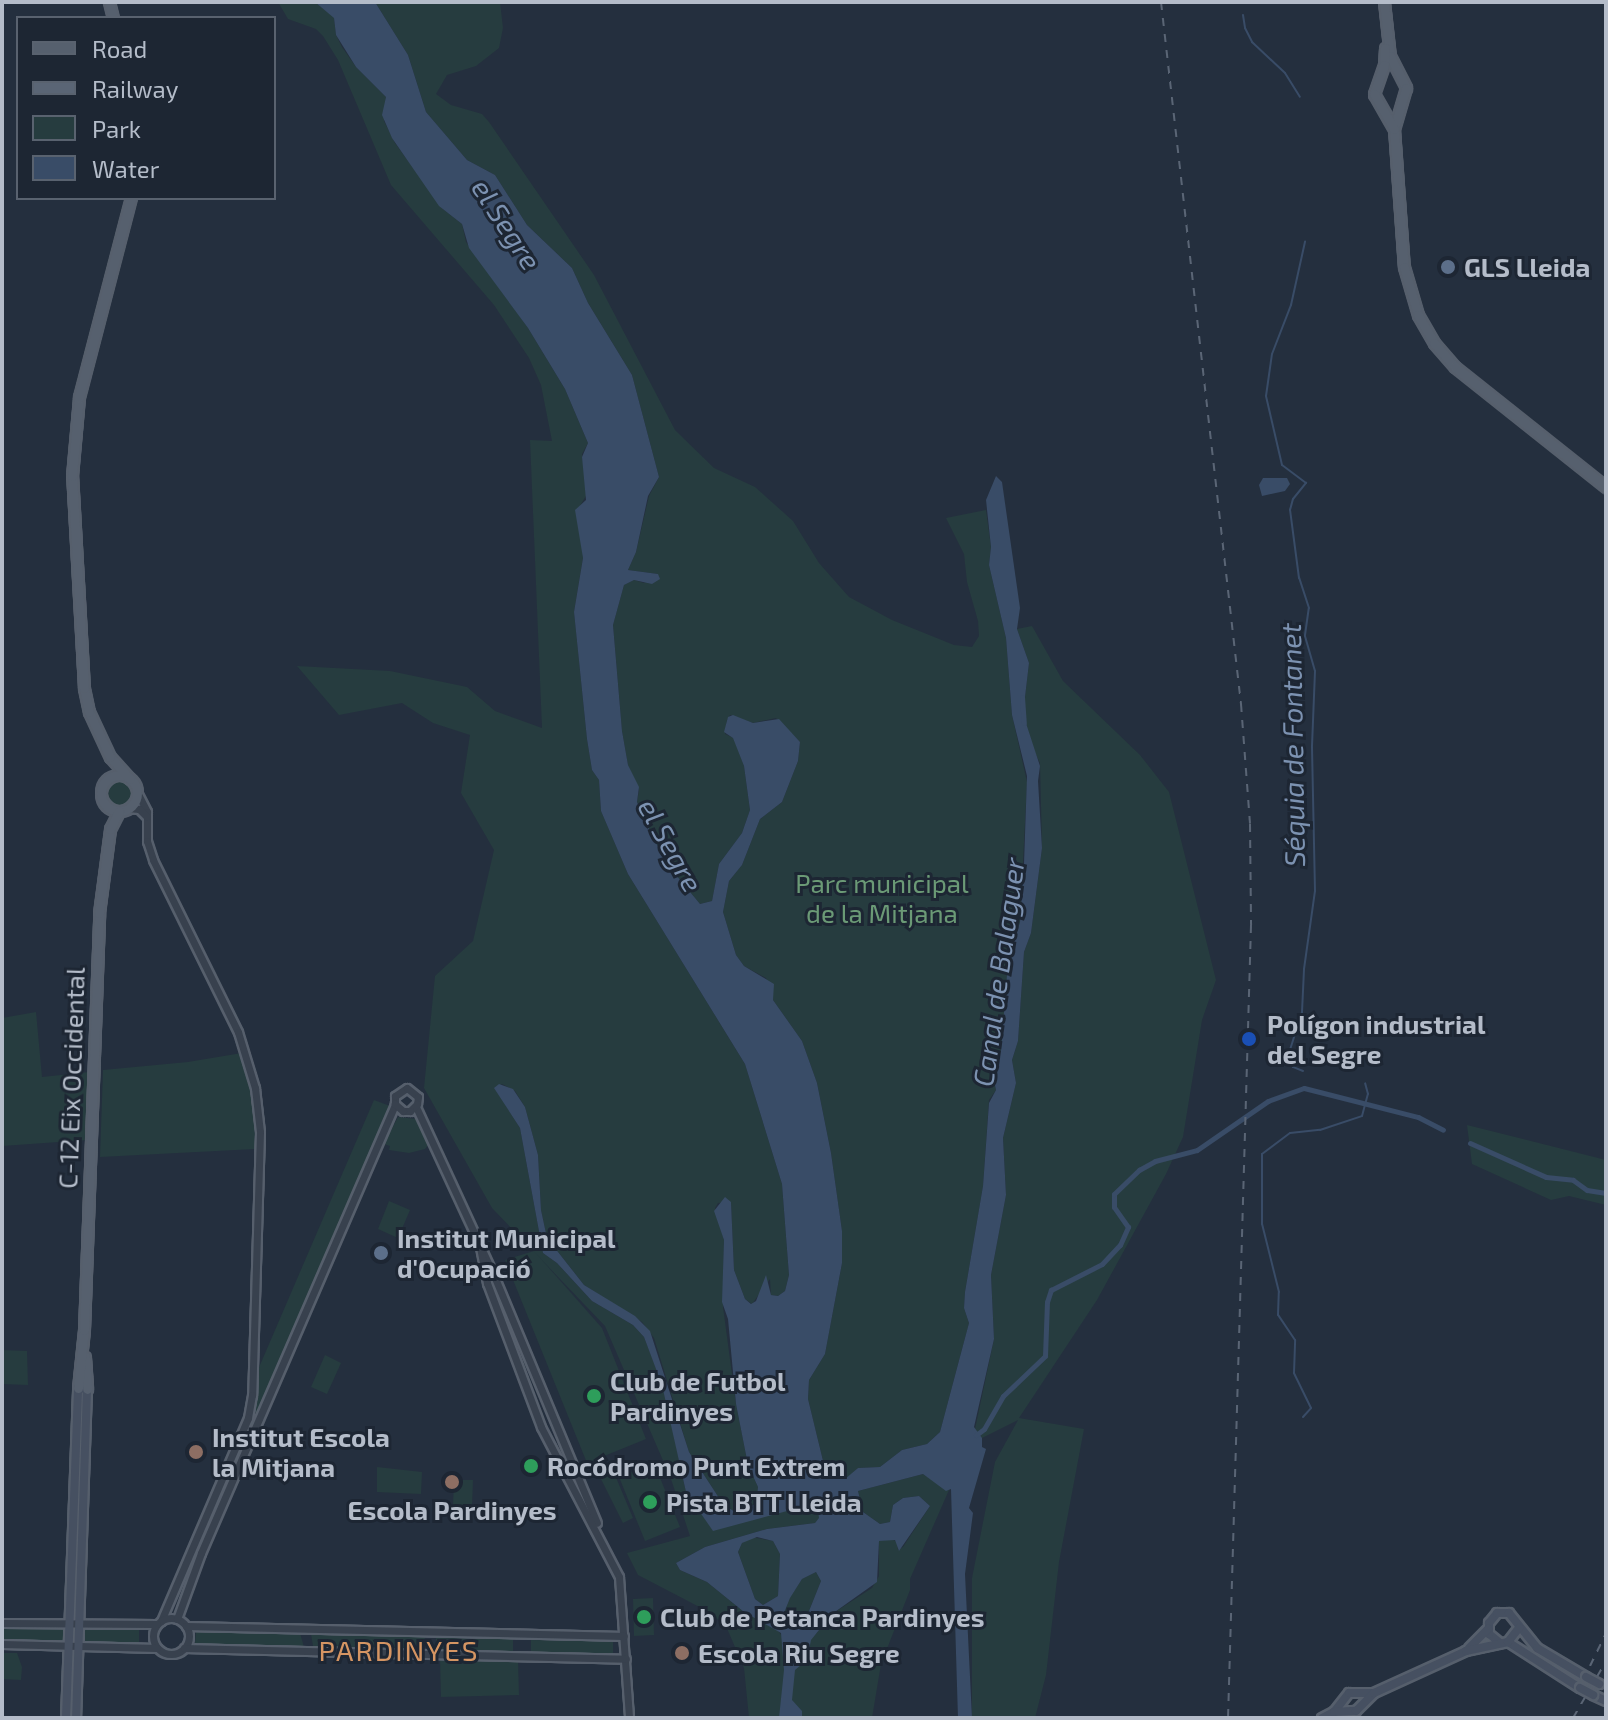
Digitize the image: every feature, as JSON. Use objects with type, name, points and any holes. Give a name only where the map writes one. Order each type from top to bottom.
[{"type":"main road","points":[[1386,2],[1387,38],[1399,77],[1406,88],[1394,129],[1404,267],[1411,297],[1426,330],[1467,378],[1606,487]]},
{"type":"main road","points":[[1387,38],[1374,89],[1394,129]]},
{"type":"main road","points":[[1378,79],[1390,74],[1399,77]]},
{"type":"main road","points":[[1380,102],[1393,105],[1401,101]]},
{"type":"main road","points":[[110,829],[137,792],[110,757],[89,712],[82,679],[72,456],[82,385],[130,200]]},
{"type":"main road","points":[[110,757],[108,779],[102,790],[110,829]]},
{"type":"main road","points":[[108,779],[117,776],[130,779]]},
{"type":"main road","points":[[106,805],[124,810]]},
{"type":"main road","name":"C-12 Eix Occidental","points":[[82,1389],[99,913],[110,829]]},
{"type":"main road","points":[[76,1718],[69,1625],[82,1389]]},
{"type":"main road","points":[[66,1718],[73,1647],[79,1625],[82,1389]]},
{"type":"main road","points":[[1466,1651],[1488,1629],[1490,1619],[1501,1612],[1513,1615],[1519,1628],[1550,1658],[1603,1685]]},
{"type":"main road","points":[[1322,1718],[1334,1712],[1356,1711],[1374,1693],[1466,1651],[1504,1642],[1519,1628]]},
{"type":"main road","points":[[1488,1629],[1504,1642],[1606,1701]]},
{"type":"main road","points":[[1334,1712],[1345,1695],[1374,1693]]},
{"type":"main road","points":[[1356,1694],[1362,1704]]},
{"type":"main road","points":[[1342,1702],[1347,1711]]},
{"type":"street","points":[[137,792],[148,818],[147,841],[153,860],[238,1032],[255,1088],[260,1136],[252,1395],[248,1418],[153,1634],[157,1648]]},
{"type":"street","points":[[124,810],[143,811],[148,818]]},
{"type":"street","points":[[177,1619],[201,1553],[395,1108],[397,1093],[408,1089],[418,1097],[416,1107],[480,1247],[619,1577],[629,1718]]},
{"type":"street","points":[[395,1108],[406,1112],[416,1107]]},
{"type":"street","points":[[480,1247],[487,1283],[521,1377],[564,1473],[591,1516]]},
{"type":"street","points":[[248,1418],[258,1422]]},
{"type":"street","points":[[564,1473],[573,1467]]},
{"type":"street","points":[[564,1473],[578,1479]]},
{"type":"street","points":[[2,1623],[79,1625],[159,1623],[177,1619]]},
{"type":"street","points":[[177,1619],[186,1626],[624,1636]]},
{"type":"street","points":[[184,1648],[189,1638],[186,1626]]},
{"type":"street","points":[[2,1644],[157,1648],[170,1654],[184,1648],[626,1659]]},
{"type":"green space","points":[[278,2],[315,2],[334,17],[336,35],[342,47],[356,67],[386,97],[384,121],[395,143],[443,209],[462,224],[466,242],[528,328],[565,389],[588,443],[582,454],[587,494],[580,506],[583,558],[574,612],[587,739],[592,770],[599,780],[601,811],[628,874],[745,1064],[782,1184],[789,1275],[785,1291],[778,1296],[771,1295],[770,1279],[752,1304],[745,1299],[734,1270],[731,1202],[718,1203],[715,1208],[724,1240],[723,1307],[736,1404],[748,1465],[758,1487],[756,1504],[735,1512],[723,1504],[689,1452],[654,1338],[642,1322],[584,1285],[547,1238],[541,1210],[538,1155],[525,1107],[515,1091],[502,1084],[495,1088],[520,1128],[543,1253],[557,1263],[592,1301],[633,1325],[644,1337],[663,1385],[686,1492],[713,1530],[816,1502],[820,1518],[815,1523],[767,1529],[705,1547],[676,1563],[680,1570],[707,1582],[744,1612],[775,1627],[782,1636],[814,1636],[832,1614],[872,1588],[879,1576],[879,1541],[892,1539],[897,1542],[898,1550],[903,1547],[930,1506],[919,1496],[903,1498],[893,1505],[890,1522],[880,1524],[863,1512],[858,1491],[923,1474],[949,1490],[910,1579],[910,1590],[881,1664],[872,1718],[749,1718],[744,1668],[726,1626],[709,1612],[638,1575],[627,1553],[690,1536],[671,1479],[605,1326],[492,1208],[424,1088],[435,976],[473,941],[494,850],[461,793],[470,735],[433,723],[402,703],[339,715],[297,666],[390,671],[467,687],[495,711],[542,728],[530,440],[552,441],[541,385],[529,358],[494,305],[391,185],[338,60],[323,36],[316,29],[288,19]]},
{"type":"green space","name":"Parc municipal de la Mitjana","points":[[375,2],[500,2],[503,28],[499,48],[476,66],[447,75],[436,94],[451,105],[482,114],[489,122],[594,275],[675,430],[714,468],[755,487],[793,521],[819,563],[849,597],[892,620],[954,645],[972,647],[979,636],[978,621],[967,582],[964,554],[946,518],[986,510],[991,547],[989,565],[1006,638],[1012,715],[1027,782],[1020,922],[1008,962],[1002,1050],[993,1076],[996,1090],[989,1100],[983,1186],[965,1292],[964,1308],[969,1323],[940,1432],[927,1444],[902,1450],[880,1467],[858,1468],[846,1479],[828,1474],[825,1469],[808,1399],[809,1380],[825,1354],[842,1263],[842,1231],[817,1083],[802,1041],[773,1000],[766,978],[744,966],[736,955],[723,912],[729,881],[742,865],[760,819],[782,802],[798,761],[800,742],[776,718],[753,723],[730,715],[725,734],[734,738],[744,766],[750,810],[742,833],[719,864],[712,901],[700,904],[667,864],[637,802],[639,790],[628,765],[622,731],[613,625],[624,585],[634,580],[644,583],[658,574],[628,570],[636,552],[649,496],[659,477],[632,375],[588,303],[572,268],[527,225],[495,175],[467,160],[426,112],[408,55]]},
{"type":"green space","name":"Parc municipal de la Mitjana","points":[[1032,626],[1063,681],[1140,755],[1169,792],[1216,980],[1202,1020],[1183,1137],[1097,1300],[1019,1418],[1084,1429],[1059,1562],[1046,1675],[1035,1718],[972,1718],[972,1578],[995,1462],[1018,1420],[982,1438],[975,1429],[994,1339],[991,1275],[1006,1195],[1003,1138],[1016,1083],[1012,1060],[1018,1041],[1024,952],[1031,933],[1042,848],[1040,763],[1028,738],[1023,714],[1029,663],[1017,629]]},
{"type":"green space","points":[[119,779],[129,783],[133,793],[129,803],[119,807],[109,803],[105,793],[109,783]]},
{"type":"green space","points":[[36,1012],[42,1077],[89,1072],[87,1140],[2,1146],[2,1018]]},
{"type":"green space","points":[[242,1053],[254,1100],[255,1149],[100,1157],[103,1070]]},
{"type":"green space","points":[[374,1100],[390,1106],[258,1414],[252,1412],[257,1372]]},
{"type":"green space","points":[[398,1117],[417,1119],[429,1144],[425,1149],[409,1153],[389,1150],[390,1146],[384,1144]]},
{"type":"green space","points":[[1467,1125],[1606,1160],[1606,1205],[1569,1196],[1551,1200],[1472,1164]]},
{"type":"green space","points":[[389,1201],[410,1210],[398,1238],[378,1229]]},
{"type":"green space","name":"Club de Futbol Pardinyes","points":[[534,1251],[602,1328],[646,1439],[587,1463],[505,1260]]},
{"type":"green space","points":[[2,1350],[27,1351],[28,1385],[2,1384]]},
{"type":"green space","points":[[325,1355],[341,1363],[327,1394],[311,1387]]},
{"type":"green space","name":"Pista BTT Lleida","points":[[654,1463],[680,1527],[645,1541],[619,1477]]},
{"type":"green space","points":[[377,1467],[422,1472],[421,1494],[377,1492]]},
{"type":"green space","points":[[612,1468],[633,1518],[623,1523],[599,1475]]},
{"type":"green space","points":[[454,1480],[473,1480],[472,1507],[453,1506]]},
{"type":"green space","points":[[751,1537],[773,1541],[780,1554],[778,1596],[763,1605],[755,1599],[738,1552],[742,1543]]},
{"type":"green space","points":[[816,1572],[821,1581],[809,1611],[799,1624],[785,1629],[784,1613],[790,1597],[802,1579]]},
{"type":"green space","name":"Club de Petanca Pardinyes","points":[[653,1598],[654,1635],[634,1636],[633,1599]]},
{"type":"green space","points":[[2,1625],[64,1626],[64,1643],[2,1642]]},
{"type":"green space","points":[[83,1627],[139,1628],[139,1645],[83,1643]]},
{"type":"green space","points":[[196,1632],[300,1633],[304,1647],[195,1644]]},
{"type":"green space","points":[[311,1634],[425,1637],[424,1651],[313,1646]]},
{"type":"green space","points":[[436,1638],[513,1639],[513,1651],[436,1651]]},
{"type":"green space","points":[[531,1640],[613,1641],[613,1654],[531,1653]]},
{"type":"green space","points":[[2,1653],[17,1653],[22,1667],[21,1680],[2,1679]]},
{"type":"green space","points":[[440,1659],[518,1660],[519,1695],[441,1697]]},
{"type":"water","name":"el Segre","points":[[315,2],[375,2],[408,55],[426,112],[467,160],[495,175],[527,225],[572,268],[588,303],[632,375],[659,477],[648,496],[636,552],[628,570],[658,574],[660,579],[652,584],[634,580],[624,585],[613,625],[622,731],[628,765],[639,787],[637,802],[667,864],[700,904],[712,901],[719,864],[742,833],[750,810],[744,766],[733,738],[724,732],[728,717],[733,715],[753,723],[779,719],[800,742],[798,761],[782,802],[760,819],[742,865],[729,881],[723,912],[736,955],[744,966],[774,984],[773,1000],[802,1041],[817,1083],[842,1231],[842,1263],[825,1354],[809,1380],[808,1399],[825,1469],[828,1474],[845,1479],[858,1468],[880,1467],[902,1450],[927,1444],[940,1432],[969,1323],[964,1308],[965,1292],[983,1186],[989,1103],[996,1090],[993,1076],[1001,1050],[1008,962],[1020,922],[1024,864],[1027,776],[1012,715],[1006,638],[989,565],[991,547],[986,500],[996,476],[1002,482],[1020,608],[1017,629],[1029,663],[1023,714],[1040,766],[1042,848],[1031,933],[1024,952],[1018,1041],[1012,1060],[1016,1083],[1003,1138],[1006,1195],[991,1275],[994,1339],[974,1427],[982,1438],[982,1447],[986,1449],[969,1508],[973,1513],[965,1574],[972,1718],[958,1718],[951,1489],[946,1491],[923,1474],[858,1491],[863,1512],[880,1524],[890,1522],[893,1505],[903,1498],[919,1496],[930,1506],[899,1551],[895,1540],[879,1541],[877,1582],[832,1614],[811,1640],[807,1660],[795,1670],[792,1700],[802,1711],[802,1718],[779,1718],[784,1670],[781,1633],[744,1612],[707,1582],[680,1570],[676,1563],[705,1547],[767,1529],[815,1523],[819,1518],[817,1503],[713,1531],[686,1492],[662,1385],[644,1337],[633,1325],[592,1301],[557,1263],[543,1253],[520,1128],[494,1088],[499,1084],[513,1089],[525,1107],[538,1155],[541,1210],[547,1238],[584,1285],[635,1316],[650,1331],[689,1452],[723,1504],[735,1512],[756,1504],[758,1487],[748,1465],[736,1404],[728,1319],[722,1302],[724,1240],[714,1211],[725,1197],[731,1202],[734,1270],[745,1299],[751,1304],[756,1301],[766,1275],[771,1295],[778,1296],[785,1291],[789,1275],[782,1184],[745,1064],[628,874],[601,811],[599,780],[592,770],[587,739],[574,612],[583,558],[575,510],[586,500],[582,457],[588,443],[565,389],[528,328],[469,248],[462,224],[439,206],[392,138],[382,115],[386,97],[356,67],[336,35],[334,18]],"holes":[[[757,1537],[773,1541],[780,1554],[778,1596],[763,1605],[755,1599],[738,1552],[742,1543]],[[816,1572],[821,1581],[809,1611],[799,1624],[785,1629],[784,1613],[790,1598],[802,1579]]]},
{"type":"water","points":[[1263,478],[1287,478],[1290,484],[1285,491],[1262,496],[1259,485]]},
{"type":"waterway","name":"Séquia de Fontanet","points":[[1243,15],[1252,42],[1285,73],[1300,97]]},
{"type":"waterway","name":"Séquia de Fontanet","points":[[1303,1071],[1293,1067],[1288,1056],[1302,1012],[1304,969],[1315,891],[1312,746],[1315,671],[1305,635],[1309,608],[1299,578],[1290,510],[1293,499],[1306,483],[1282,465],[1266,396],[1272,354],[1291,305],[1305,242]]},
{"type":"waterway","name":"Canal de Balaguer","points":[[1022,697],[1024,723]]},
{"type":"waterway","name":"Séquia de Fontanet","points":[[1303,1417],[1311,1408],[1294,1373],[1295,1340],[1278,1315],[1279,1292],[1262,1224],[1262,1154],[1290,1133],[1320,1130],[1362,1116],[1368,1094],[1365,1083]]},
{"type":"waterway","points":[[976,1435],[984,1429],[1003,1396],[1045,1356],[1047,1302],[1051,1290],[1102,1264],[1120,1245],[1128,1227],[1114,1207],[1114,1194],[1139,1170],[1155,1161],[1197,1150],[1268,1101],[1304,1088],[1418,1117],[1443,1130]]},
{"type":"waterway","points":[[1470,1143],[1546,1177],[1573,1180],[1587,1190],[1606,1193]]},
{"type":"railway","points":[[1161,2],[1241,704],[1250,824],[1251,925],[1228,1718]]},
{"type":"railway","points":[[1590,1666],[1606,1633]]},
{"type":"railway","points":[[1573,1718],[1606,1661]]},
{"type":"place","name":"GLS Lleida","points":[[1448,267]]},
{"type":"place","name":"Polígon industrial del Segre","points":[[1249,1039]]},
{"type":"place","name":"Institut Municipal d'Ocupació","points":[[381,1253]]},
{"type":"place","name":"Club de Futbol Pardinyes","points":[[594,1396]]},
{"type":"place","name":"Institut Escola la Mitjana","points":[[196,1452]]},
{"type":"place","name":"Rocódromo Punt Extrem","points":[[531,1466]]},
{"type":"place","name":"Escola Pardinyes","points":[[452,1482]]},
{"type":"place","name":"Pista BTT Lleida","points":[[650,1502]]},
{"type":"place","name":"Club de Petanca Pardinyes","points":[[644,1617]]},
{"type":"place","name":"Escola Riu Segre","points":[[682,1653]]},
{"type":"district","name":"PARDINYES","points":[[399,1650]]}]
